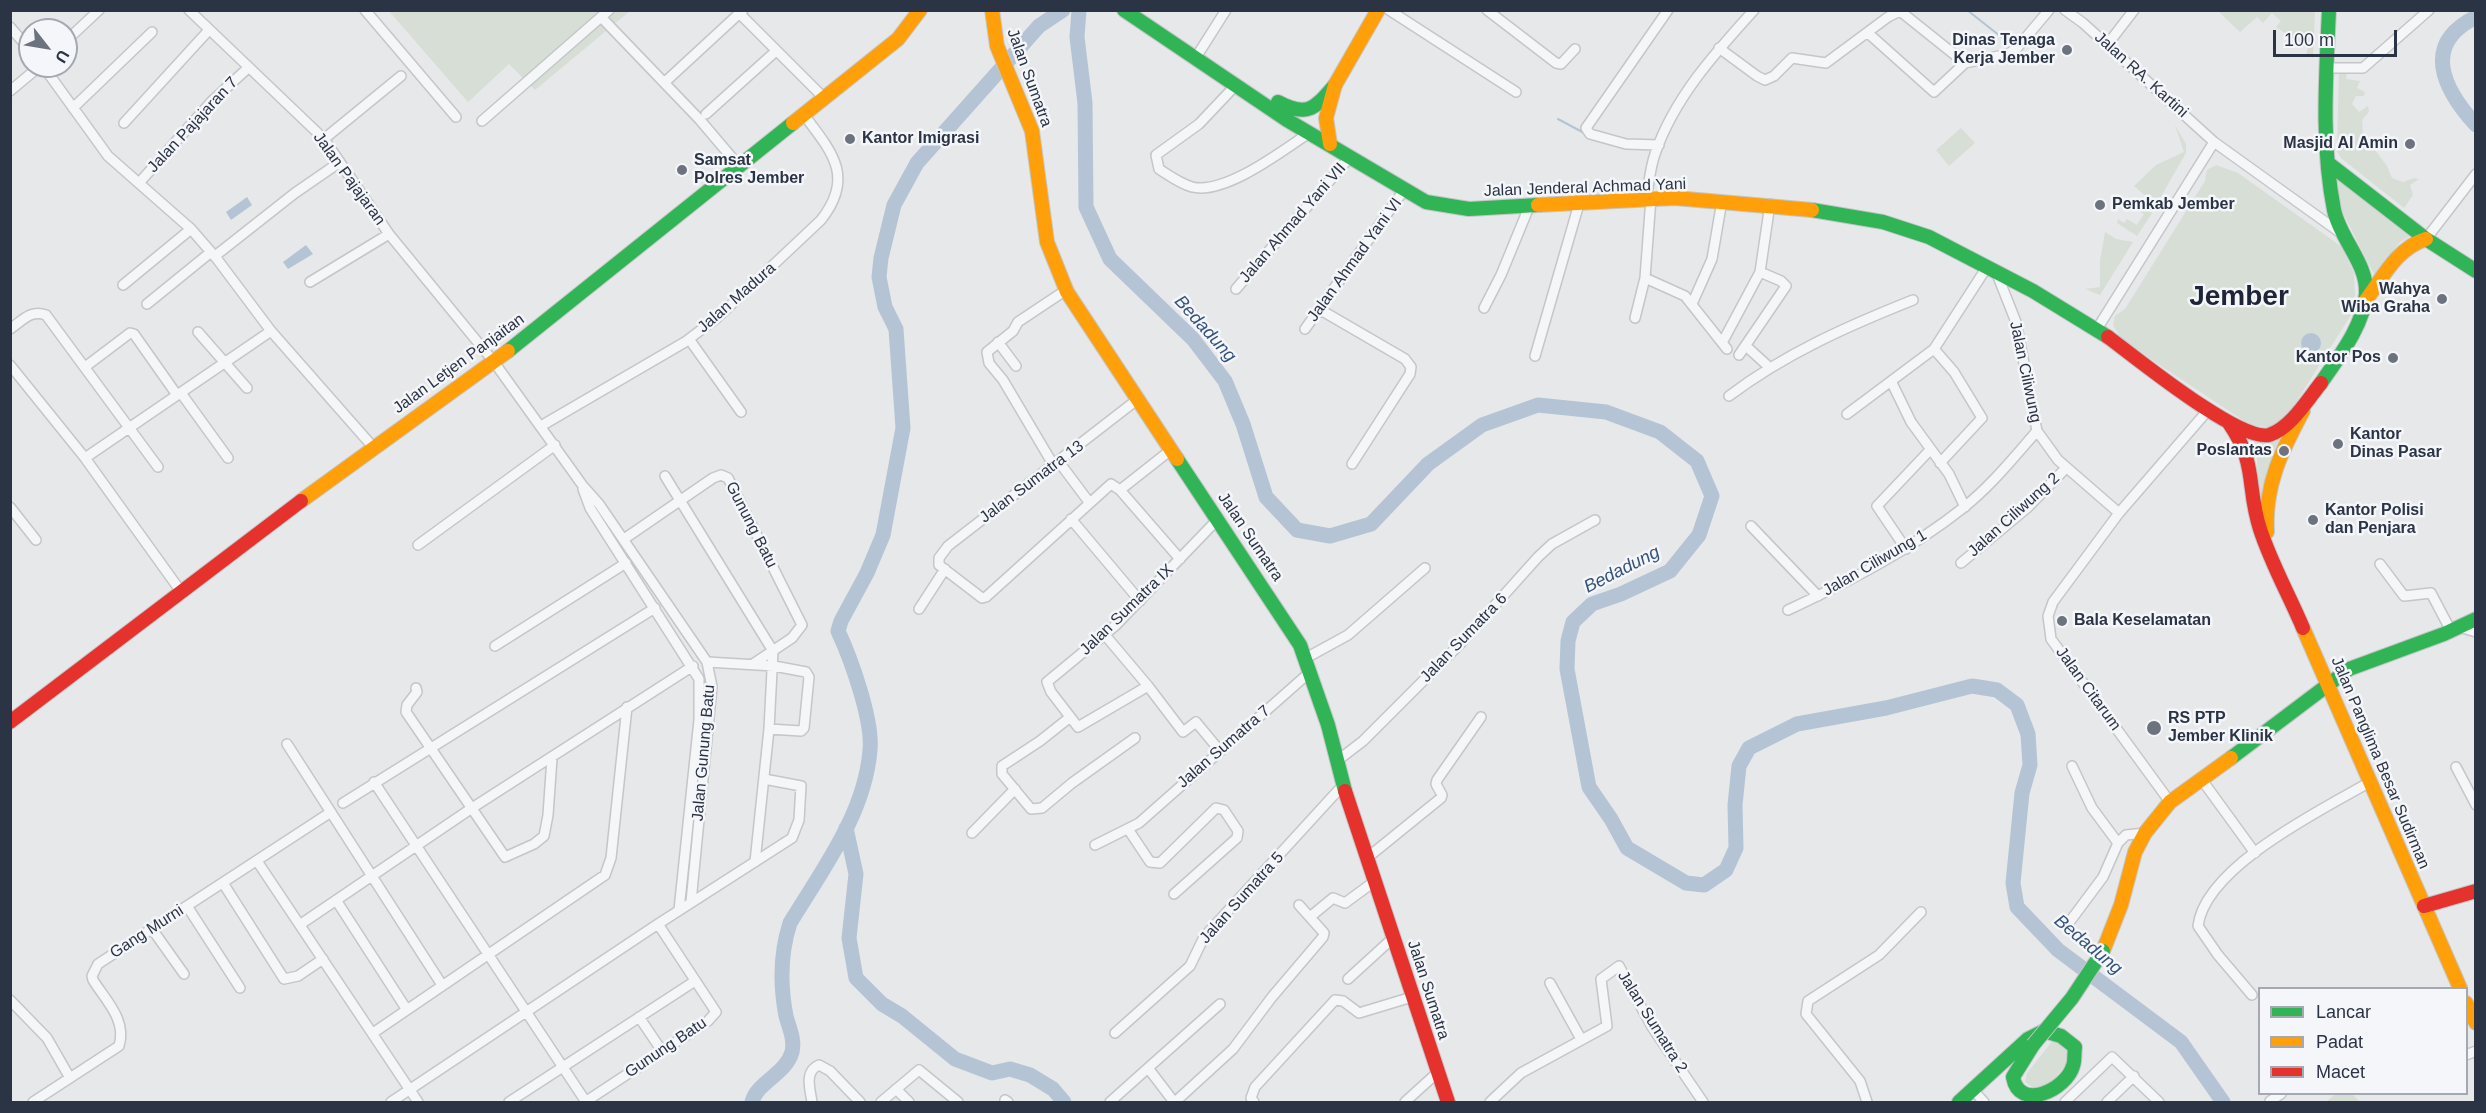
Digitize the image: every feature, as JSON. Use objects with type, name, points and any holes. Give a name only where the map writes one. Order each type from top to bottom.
[{"type":"main road","name":"Jalan Sumatra","points":[[992,10],[997,46],[1032,131],[1047,242],[1066,290],[1099,343],[1293,631],[1306,658],[1343,785],[1448,1102]]},
{"type":"main road","points":[[1143,10],[1200,51],[1296,112],[1306,112],[1314,108],[1335,85],[1378,10]]},
{"type":"main road","points":[[2329,10],[2328,163],[2335,216],[2363,272],[2366,300]]},
{"type":"main road","name":"Jalan Jenderal Achmad Yani","points":[[1125,11],[1309,133],[1426,202],[1444,207],[1469,209],[1648,199],[1722,201],[1770,204],[1854,216],[1894,225],[1922,235],[1992,269],[2097,329],[2209,409],[2259,434],[2268,435],[2279,430],[2310,398]]},
{"type":"main road","name":"Jalan Letjen Panjaitan","points":[[10,722],[374,447],[494,362],[898,39],[917,13]]},
{"type":"main road","points":[[1330,144],[1326,118],[1335,85]]},
{"type":"main road","points":[[2328,163],[2426,239],[2475,271]]},
{"type":"main road","points":[[2310,398],[2349,338],[2366,300],[2401,254],[2413,244],[2426,239]]},
{"type":"main road","name":"Jalan Panglima Besar Sudirman","points":[[2269,551],[2265,515],[2269,484],[2279,456],[2310,398]]},
{"type":"main road","name":"Jalan Panglima Besar Sudirman","points":[[2227,420],[2247,449],[2252,468],[2253,506],[2269,551],[2460,987]]},
{"type":"main road","points":[[1959,1102],[2028,1039],[2044,1031],[2061,1036],[2075,1047],[2073,1068],[2052,1090],[2033,1097],[2015,1090],[2013,1077],[2033,1045],[2072,998],[2103,951],[2121,905],[2129,868],[2145,833],[2170,802],[2327,683],[2349,669],[2455,629],[2475,619]]},
{"type":"main road","points":[[2424,906],[2475,891]]},
{"type":"main road","points":[[2468,1007],[2475,1023]]},
{"type":"street","points":[[78,30],[99,10]]},
{"type":"street","name":"Jalan Pajajaran","points":[[189,10],[324,139],[389,234],[494,362]]},
{"type":"street","points":[[198,18],[207,10]]},
{"type":"street","points":[[365,10],[456,117]]},
{"type":"street","points":[[482,121],[609,10]]},
{"type":"street","points":[[1200,51],[1226,10]]},
{"type":"street","points":[[1389,10],[1516,92]]},
{"type":"street","points":[[1487,10],[1556,63],[1561,64],[1575,49]]},
{"type":"street","points":[[1659,145],[1626,144],[1590,134],[1586,128],[1668,10]]},
{"type":"street","points":[[1635,318],[1645,278],[1648,199],[1659,145],[1677,107],[1719,48],[1754,10]]},
{"type":"street","points":[[1868,33],[1934,92],[1965,63],[2008,54],[2017,48],[2049,10]]},
{"type":"street","name":"Jalan RA. Kartini","points":[[2065,10],[2214,142],[2345,237]]},
{"type":"street","points":[[2107,45],[2134,10]]},
{"type":"street","points":[[2327,68],[2363,68],[2429,10]]},
{"type":"street","points":[[1719,48],[1765,80],[1774,76],[1792,58],[1826,63],[1888,17],[1900,11],[1965,63]]},
{"type":"street","points":[[665,82],[741,12],[776,51],[825,99]]},
{"type":"street","points":[[601,17],[665,82],[739,166]]},
{"type":"street","points":[[124,123],[208,30]]},
{"type":"street","points":[[73,108],[152,32]]},
{"type":"street","points":[[706,114],[776,51]]},
{"type":"street","name":"Jalan Pajajaran 7","points":[[139,183],[212,101],[248,68]]},
{"type":"street","points":[[324,139],[401,76]]},
{"type":"street","points":[[10,91],[27,78]]},
{"type":"street","points":[[51,78],[108,156],[191,229],[213,254],[271,331],[374,447]]},
{"type":"street","points":[[1235,86],[1199,124],[1156,155],[1159,169],[1179,182],[1194,187],[1209,187],[1268,161],[1309,133]]},
{"type":"street","name":"Jalan Madura","points":[[541,426],[689,339],[739,299],[830,209],[838,182],[837,163],[829,148],[804,116]]},
{"type":"street","points":[[2097,329],[2214,142]]},
{"type":"street","name":"Jalan Ahmad Yani VII","points":[[1236,289],[1350,157]]},
{"type":"street","points":[[147,304],[340,162]]},
{"type":"street","points":[[2426,239],[2475,174]]},
{"type":"street","name":"Jalan Ahmad Yani VI","points":[[1305,329],[1404,190]]},
{"type":"street","points":[[1692,304],[1713,259],[1722,201]]},
{"type":"street","points":[[1535,356],[1579,204]]},
{"type":"street","points":[[1645,278],[1676,291],[1692,304],[1725,346],[1760,272],[1770,204]]},
{"type":"street","points":[[1484,308],[1502,275],[1529,207]]},
{"type":"street","points":[[123,285],[191,229]]},
{"type":"street","points":[[310,282],[389,234]]},
{"type":"street","points":[[1846,414],[1934,349],[1992,269]]},
{"type":"street","name":"Jalan Ciliwung","points":[[1992,269],[2016,322],[2037,431],[2066,468],[2120,513]]},
{"type":"street","points":[[1739,355],[1786,286],[1782,280],[1760,272]]},
{"type":"street","points":[[1066,290],[1018,322],[1013,331],[987,352],[987,359],[1057,464],[1089,502]]},
{"type":"street","points":[[1729,396],[1769,367],[1829,335],[1913,300]]},
{"type":"street","points":[[1319,309],[1405,359],[1411,367],[1404,382],[1352,464]]},
{"type":"street","points":[[10,329],[30,314],[39,312],[45,315],[131,427],[158,467]]},
{"type":"street","points":[[86,458],[271,331]]},
{"type":"street","points":[[198,332],[246,388]]},
{"type":"street","points":[[85,367],[130,333],[134,334],[228,458]]},
{"type":"street","points":[[689,339],[741,412]]},
{"type":"street","points":[[998,342],[1016,366]]},
{"type":"street","points":[[1746,346],[1769,367]]},
{"type":"street","points":[[1934,349],[1954,372],[1982,418],[1940,463]]},
{"type":"street","name":"Jalan Gunung Batu","points":[[494,362],[624,539],[707,662],[712,687],[704,720],[679,910]]},
{"type":"street","points":[[10,365],[86,458],[183,593]]},
{"type":"street","points":[[1892,382],[1911,422],[1957,487],[1965,507]]},
{"type":"street","name":"Jalan Sumatra 13","points":[[945,569],[938,561],[948,546],[1057,464],[1138,399]]},
{"type":"street","name":"Jalan Citarum","points":[[2170,802],[2051,639],[2048,630],[2048,616],[2053,602],[2120,513],[2209,409]]},
{"type":"street","name":"Jalan Ciliwung 1","points":[[1788,610],[1906,549],[1965,507],[2037,431]]},
{"type":"street","points":[[418,544],[555,446]]},
{"type":"street","points":[[1120,490],[1172,449]]},
{"type":"street","points":[[1906,549],[1877,506],[1930,450]]},
{"type":"street","name":"Jalan Ciliwung 2","points":[[1961,563],[2027,508],[2066,468]]},
{"type":"street","name":"Gunung Batu","points":[[624,539],[718,475],[728,478],[802,622],[798,633],[753,664]]},
{"type":"street","points":[[665,476],[772,651],[774,666],[769,729],[755,862]]},
{"type":"street","points":[[919,609],[945,569],[982,598],[986,597],[1111,484],[1120,490],[1180,559]]},
{"type":"street","name":"Jalan Gunung Batu","points":[[583,486],[590,508],[693,666],[701,692],[704,720],[692,902]]},
{"type":"street","points":[[10,507],[36,540]]},
{"type":"street","points":[[1071,519],[1140,601]]},
{"type":"street","name":"Jalan Sumatra IX","points":[[1148,686],[1079,727],[1069,718],[1047,683],[1105,635],[1218,519]]},
{"type":"street","name":"Jalan Sumatra 6","points":[[1337,762],[1363,741],[1460,644],[1538,557],[1552,544],[1595,520]]},
{"type":"street","points":[[1751,526],[1818,596]]},
{"type":"street","points":[[495,646],[626,563]]},
{"type":"street","points":[[2380,564],[2404,596],[2431,593],[2455,629],[2475,632]]},
{"type":"street","points":[[1306,658],[1355,631],[1425,568]]},
{"type":"street","points":[[344,803],[374,782],[655,608]]},
{"type":"street","points":[[666,624],[676,616]]},
{"type":"street","points":[[1105,635],[1183,732],[1196,722],[1220,751]]},
{"type":"street","points":[[707,662],[774,666],[800,669],[806,672],[809,677],[804,728],[801,731],[769,729]]},
{"type":"street","points":[[301,924],[472,808],[693,666]]},
{"type":"street","name":"Jalan Sumatra 7","points":[[1095,845],[1139,823],[1310,672]]},
{"type":"street","points":[[416,687],[417,692],[407,705],[406,712],[505,857],[534,844],[546,832],[552,758]]},
{"type":"street","points":[[373,1033],[591,886],[609,870],[627,707]]},
{"type":"street","points":[[1367,858],[1441,798],[1442,795],[1436,784],[1437,780],[1481,717]]},
{"type":"street","points":[[1069,718],[1040,741],[1002,766],[1002,774],[1031,809],[1042,808],[1072,783],[1136,738]]},
{"type":"street","points":[[287,744],[373,874],[442,985]]},
{"type":"street","points":[[2072,766],[2092,808],[2118,843]]},
{"type":"street","points":[[2456,767],[2475,805]]},
{"type":"street","points":[[391,1102],[679,910],[795,836],[799,820],[800,785],[764,779]]},
{"type":"street","points":[[2202,780],[2255,853]]},
{"type":"street","name":"Gunung Batu","points":[[374,782],[489,953],[585,1102],[708,1021],[716,1012],[658,924]]},
{"type":"street","points":[[2252,995],[2218,955],[2198,926],[2200,911],[2207,897],[2255,853],[2283,832],[2370,782]]},
{"type":"street","name":"Jalan Sumatra 5","points":[[1115,1033],[1190,966],[1204,937],[1343,785]]},
{"type":"street","points":[[972,833],[1015,789]]},
{"type":"street","points":[[1128,829],[1150,862],[1160,862],[1216,808],[1224,810],[1238,831],[1238,838],[1174,894]]},
{"type":"street","name":"Gang Murni","points":[[33,1102],[116,1050],[120,1042],[120,1026],[116,1014],[93,980],[95,967],[331,812]]},
{"type":"street","points":[[2071,920],[2103,878],[2118,843],[2126,835],[2145,833]]},
{"type":"street","points":[[257,861],[418,1102]]},
{"type":"street","points":[[1310,917],[1333,898],[1345,903],[1375,881]]},
{"type":"street","points":[[222,884],[284,979],[291,979],[323,959]]},
{"type":"street","points":[[336,900],[407,1010]]},
{"type":"street","points":[[1148,1068],[1175,1102],[1233,1049],[1272,997],[1321,940],[1324,933],[1299,905]]},
{"type":"street","points":[[188,906],[240,988]]},
{"type":"street","points":[[1867,1102],[1860,1081],[1806,1014],[1805,1007],[1808,1001],[1833,982],[1879,955],[1921,912]]},
{"type":"street","points":[[152,929],[184,974]]},
{"type":"street","points":[[1348,979],[1367,959],[1394,937]]},
{"type":"street","name":"Jalan Sumatra 2","points":[[1490,1102],[1521,1073],[1607,1026],[1601,979],[1620,966],[1652,1027],[1703,1102]]},
{"type":"street","points":[[509,1102],[695,981]]},
{"type":"street","points":[[1550,983],[1581,1039]]},
{"type":"street","points":[[1254,1102],[1251,1098],[1255,1087],[1335,1000],[1343,1001],[1359,1013],[1412,997]]},
{"type":"street","points":[[10,1000],[47,1038],[70,1078]]},
{"type":"street","points":[[1110,1102],[1220,1004]]},
{"type":"street","points":[[639,1017],[663,1051]]},
{"type":"street","points":[[2067,1102],[2112,1057],[2159,1102]]},
{"type":"street","points":[[812,1102],[810,1074],[813,1068],[819,1065],[830,1071],[860,1102]]},
{"type":"street","points":[[881,1102],[919,1070],[958,1102]]},
{"type":"street","points":[[1405,1102],[1437,1072]]},
{"type":"street","points":[[2107,1102],[2134,1076]]},
{"type":"street","points":[[896,1089],[909,1102]]},
{"type":"street","points":[[1972,1089],[1984,1102]]},
{"type":"shaded area","points":[[389,11],[630,11],[535,90],[509,64],[468,102]]},
{"type":"shaded area","points":[[2218,11],[2315,11],[2313,58],[2306,54],[2308,48],[2276,27],[2281,21],[2272,13],[2263,23],[2257,17],[2240,32]]},
{"type":"shaded area","points":[[2339,71],[2347,72],[2346,79],[2360,81],[2357,88],[2365,92],[2364,96],[2356,96],[2352,104],[2359,112],[2368,106],[2369,112],[2362,120],[2363,134],[2387,166],[2392,178],[2403,182],[2414,178],[2419,179],[2410,185],[2413,195],[2404,208],[2341,158],[2337,151]]},
{"type":"shaded area","points":[[2175,125],[2186,144],[2186,153],[2156,205],[2134,186],[2156,165],[2184,152]]},
{"type":"shaded area","points":[[1961,128],[1975,143],[1949,166],[1936,150]]},
{"type":"shaded area","points":[[2216,165],[2238,173],[2342,247],[2354,273],[2355,295],[2351,315],[2293,407],[2273,428],[2250,425],[2122,340],[2113,325],[2115,316],[2125,309],[2205,181],[2207,170]]},
{"type":"shaded area","points":[[2335,172],[2413,234],[2399,243],[2375,276],[2342,211]]},
{"type":"shaded area","points":[[2136,203],[2152,213],[2137,236],[2117,223],[2118,219],[2124,223],[2127,219],[2137,225],[2144,214],[2134,208]]},
{"type":"shaded area","points":[[2105,232],[2116,239],[2133,242],[2100,295],[2085,289],[2100,287],[2100,261]]},
{"type":"shaded area","points":[[2289,427],[2258,512],[2257,456],[2251,440]]},
{"type":"shaded area","points":[[2054,1039],[2071,1049],[2068,1062],[2048,1087],[2034,1088],[2025,1082],[2027,1073]]},
{"type":"shaded area","points":[[2335,1095],[2353,1095],[2360,1102],[2328,1102]]},
{"type":"water","points":[[247,197],[252,205],[231,220],[226,212]]},
{"type":"water","points":[[306,245],[313,254],[288,269],[283,262]]},
{"type":"water","points":[[2311,333],[2318,336],[2321,343],[2318,350],[2311,353],[2304,350],[2301,343],[2304,336]]},
{"type":"waterway","points":[[752,1102],[760,1089],[789,1060],[792,1052],[792,1038],[786,1016],[782,981],[784,946],[790,923],[828,862],[851,819],[860,797],[870,750],[865,707],[855,673],[838,631],[883,535],[903,428],[896,329],[885,307],[879,277],[881,258],[894,205],[917,163],[1039,26],[1063,10]]},
{"type":"waterway","name":"Bedadung","points":[[1079,10],[1077,37],[1085,103],[1086,207],[1110,259],[1193,339],[1225,381],[1243,424],[1266,497],[1297,530],[1330,536],[1371,524],[1428,464],[1482,425],[1538,405],[1606,412],[1660,432],[1697,461],[1712,496],[1699,535],[1670,571],[1621,594],[1592,604],[1573,622],[1568,641],[1567,669],[1589,787],[1627,848],[1686,883],[1704,885],[1726,870],[1736,848],[1735,805],[1739,766],[1749,748],[1797,724],[1886,708],[1972,686],[1997,690],[2017,705],[2028,734],[2030,765],[2022,793],[2013,883],[2017,907],[2058,950],[2181,1042],[2223,1102]]},
{"type":"waterway","points":[[1967,10],[2014,47]]},
{"type":"waterway","points":[[2476,17],[2459,28],[2448,40],[2443,54],[2443,68],[2447,82],[2454,97],[2476,125]]},
{"type":"waterway","points":[[1558,119],[1586,134]]},
{"type":"waterway","points":[[846,828],[856,874],[849,938],[856,978],[882,1004],[902,1016],[955,1059],[992,1073],[1010,1069],[1030,1075],[1053,1089],[1064,1102]]},
{"type":"traffic: fast","points":[[1124,10],[1287,120],[1426,202],[1469,209],[1538,205]]},
{"type":"traffic: fast","points":[[2321,383],[2355,329],[2361,317],[2366,294],[2363,272],[2337,221],[2330,185],[2326,135],[2329,10]]},
{"type":"traffic: fast","points":[[1278,102],[1288,107],[1304,110],[1316,105],[1335,85]]},
{"type":"traffic: fast","points":[[508,351],[793,123]]},
{"type":"traffic: fast","points":[[2328,163],[2426,239],[2476,271]]},
{"type":"traffic: fast","points":[[1812,210],[1883,222],[1929,237],[2033,291],[2108,337]]},
{"type":"traffic: fast","points":[[1177,459],[1300,645],[1328,725],[1345,791]]},
{"type":"traffic: fast","points":[[2231,758],[2349,669],[2444,634],[2476,619]]},
{"type":"traffic: fast","points":[[2033,1045],[2072,998],[2103,951]]},
{"type":"traffic: fast","points":[[1959,1102],[2028,1039],[2044,1031],[2061,1036],[2075,1047],[2073,1066],[2062,1083],[2043,1094],[2024,1093],[2017,1088],[2013,1077],[2033,1045]]},
{"type":"traffic: slow","points":[[793,123],[898,39],[920,10]]},
{"type":"traffic: slow","points":[[992,10],[997,46],[1032,131],[1047,242],[1067,292],[1177,459]]},
{"type":"traffic: slow","points":[[1330,144],[1326,118],[1335,85],[1378,10]]},
{"type":"traffic: slow","points":[[1538,205],[1675,198],[1812,210]]},
{"type":"traffic: slow","points":[[2366,300],[2399,256],[2416,243],[2426,239]]},
{"type":"traffic: slow","points":[[301,501],[508,351]]},
{"type":"traffic: slow","points":[[2267,532],[2268,499],[2276,469],[2303,411]]},
{"type":"traffic: slow","points":[[2303,628],[2460,987]]},
{"type":"traffic: slow","points":[[2103,951],[2121,905],[2135,852],[2145,833],[2170,802],[2231,758]]},
{"type":"traffic: slow","points":[[2468,1007],[2476,1023]]},
{"type":"traffic: jam","points":[[2108,337],[2187,396],[2235,425],[2255,434],[2269,435],[2284,427],[2321,383]]},
{"type":"traffic: jam","points":[[2229,423],[2238,438],[2248,464],[2256,514],[2264,542],[2303,628]]},
{"type":"traffic: jam","points":[[10,722],[301,501]]},
{"type":"traffic: jam","points":[[1345,791],[1448,1102]]},
{"type":"traffic: jam","points":[[2424,906],[2476,891]]},
{"type":"place","name":"Dinas Tenaga Kerja Jember","points":[[2067,50]]},
{"type":"place","name":"Kantor Imigrasi","points":[[850,139]]},
{"type":"place","name":"Masjid Al Amin","points":[[2410,144]]},
{"type":"place","name":"Samsat Polres Jember","points":[[682,170]]},
{"type":"place","name":"Pemkab Jember","points":[[2100,205]]},
{"type":"place","name":"Wahya Wiba Graha","points":[[2442,299]]},
{"type":"place","name":"Kantor Pos","points":[[2393,358]]},
{"type":"place","name":"Kantor Dinas Pasar","points":[[2338,444]]},
{"type":"place","name":"Poslantas","points":[[2284,451]]},
{"type":"place","name":"Kantor Polisi dan Penjara","points":[[2313,520]]},
{"type":"place","name":"Bala Keselamatan","points":[[2062,621]]},
{"type":"place","name":"RS PTP Jember Klinik","points":[[2154,728]]},
{"type":"district","name":"Jember","points":[[2239,297]]}]
